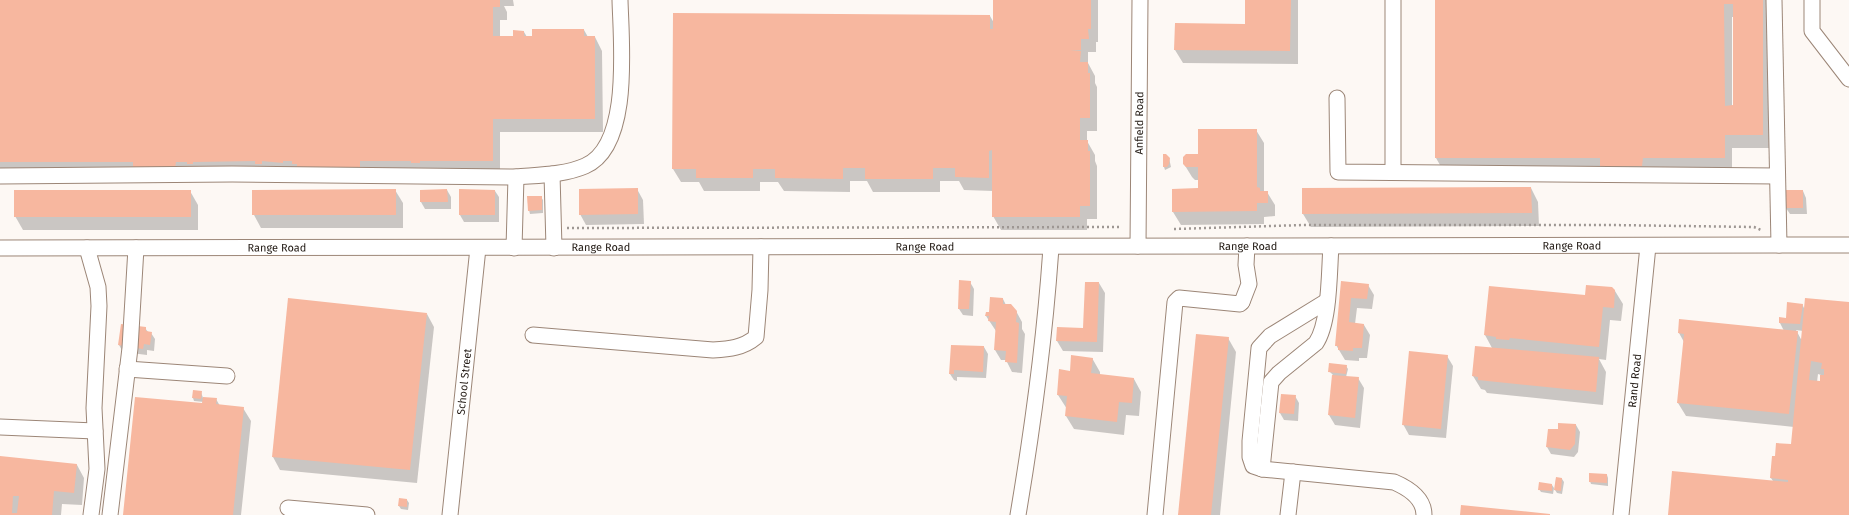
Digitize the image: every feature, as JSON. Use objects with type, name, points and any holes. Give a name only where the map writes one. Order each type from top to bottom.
[{"type":"street","points":[[0,176],[232,174],[516,177],[552,174],[585,166],[598,157],[608,142],[616,123],[621,89],[620,0]]},
{"type":"street","name":"Anfield Road","points":[[1138,246],[1140,0]]},
{"type":"street","points":[[1392,0],[1393,172]]},
{"type":"street","points":[[1774,0],[1779,245]]},
{"type":"street","points":[[1812,0],[1812,31],[1849,79]]},
{"type":"street","points":[[1337,98],[1338,172],[1777,176]]},
{"type":"street","points":[[552,174],[554,248]]},
{"type":"street","points":[[514,248],[516,177]]},
{"type":"street","name":"Range Road","points":[[0,248],[1849,245]]},
{"type":"street","points":[[1155,515],[1175,302],[1179,298],[1240,304],[1242,302],[1239,284],[1246,265],[1247,246]]},
{"type":"street","points":[[1262,469],[1271,382],[1278,373],[1316,343],[1322,331],[1327,301],[1331,246]]},
{"type":"street","name":"Rand Road","points":[[1621,515],[1648,246]]},
{"type":"street","points":[[533,335],[713,350],[726,349],[748,343],[756,337],[760,290],[761,247]]},
{"type":"street","points":[[1018,515],[1031,434],[1051,247]]},
{"type":"street","points":[[87,248],[98,287],[99,306],[95,375],[97,469],[91,515]]},
{"type":"street","points":[[110,515],[132,321],[136,248]]},
{"type":"street","name":"School Street","points":[[450,515],[478,248]]},
{"type":"street","points":[[1327,301],[1270,336],[1259,348],[1250,457],[1253,466],[1262,469],[1394,482],[1406,487],[1422,502],[1424,515]]},
{"type":"street","points":[[127,368],[227,376]]},
{"type":"street","points":[[0,427],[95,431]]},
{"type":"street","points":[[1288,515],[1293,472]]},
{"type":"street","points":[[288,508],[366,515]]},
{"type":"path","points":[[1174,229],[1304,225],[1610,225],[1754,227],[1761,230]]},
{"type":"path","points":[[565,228],[1120,227]]},
{"type":"building","points":[[0,0],[500,0],[500,7],[493,7],[493,36],[513,36],[513,30],[524,31],[524,36],[532,36],[532,29],[584,29],[584,36],[595,36],[595,119],[493,119],[493,161],[420,161],[420,163],[411,163],[411,161],[360,161],[360,169],[297,170],[297,164],[292,164],[292,161],[283,161],[283,163],[262,161],[262,164],[255,164],[255,161],[193,162],[193,164],[187,164],[187,162],[176,162],[175,168],[133,168],[133,162],[0,162]]},
{"type":"building","points":[[993,0],[1091,0],[1091,29],[1088,29],[1089,39],[1081,39],[1081,50],[1070,50],[1081,51],[1080,62],[1088,62],[1088,73],[1090,73],[1090,118],[1080,118],[1080,140],[1088,140],[1088,151],[1090,151],[1090,206],[1080,206],[1080,217],[992,217],[992,150],[989,151],[989,178],[955,177],[955,168],[933,168],[933,179],[865,179],[865,168],[843,168],[843,179],[775,178],[775,169],[753,169],[753,178],[696,178],[696,169],[672,169],[673,13],[990,15],[990,29],[993,29]]},
{"type":"building","points":[[1245,0],[1291,0],[1290,51],[1174,50],[1175,23],[1245,24]]},
{"type":"building","points":[[1435,0],[1763,0],[1763,135],[1725,135],[1725,158],[1643,158],[1642,166],[1600,166],[1600,158],[1435,158]],"holes":[[[1724,4],[1733,4],[1733,105],[1725,106]]]},
{"type":"building","points":[[1198,129],[1257,129],[1257,187],[1260,188],[1260,191],[1268,191],[1268,203],[1257,203],[1257,211],[1172,212],[1172,189],[1198,188],[1198,167],[1186,167],[1183,164],[1183,157],[1186,154],[1198,154]]},
{"type":"building","points":[[1163,154],[1166,154],[1170,158],[1167,167],[1163,167]]},
{"type":"building","points":[[1531,187],[1532,213],[1302,214],[1302,188]]},
{"type":"building","points":[[638,188],[638,214],[579,215],[579,189]]},
{"type":"building","points":[[396,189],[396,215],[252,215],[252,190]]},
{"type":"building","points":[[447,189],[448,202],[420,202],[420,190]]},
{"type":"building","points":[[459,189],[495,190],[495,215],[459,215]]},
{"type":"building","points":[[14,190],[191,190],[191,217],[14,217]]},
{"type":"building","points":[[1785,190],[1803,190],[1803,208],[1785,208]]},
{"type":"building","points":[[527,196],[542,196],[542,210],[528,211]]},
{"type":"building","points":[[959,280],[971,281],[969,309],[958,309]]},
{"type":"building","points":[[1341,281],[1369,284],[1367,299],[1351,298],[1349,322],[1364,324],[1362,348],[1353,348],[1353,351],[1338,350],[1338,346],[1335,346]]},
{"type":"building","points":[[1085,282],[1099,282],[1097,342],[1056,341],[1057,327],[1083,328]]},
{"type":"building","points":[[1586,285],[1612,287],[1615,290],[1614,308],[1603,307],[1599,347],[1510,338],[1509,340],[1496,339],[1496,337],[1484,335],[1489,286],[1585,295]]},
{"type":"building","points":[[990,297],[1003,298],[1003,304],[1011,304],[1017,311],[1016,322],[1019,323],[1017,363],[1005,362],[1006,351],[994,350],[996,322],[988,321],[989,316],[985,316],[986,312],[989,312]]},
{"type":"building","points":[[288,298],[427,313],[410,470],[272,457]]},
{"type":"building","points":[[1805,298],[1849,302],[1849,515],[1668,515],[1672,471],[1788,482],[1788,480],[1770,478],[1772,456],[1775,456],[1776,443],[1791,444]],"holes":[[[1811,361],[1822,363],[1821,369],[1824,369],[1824,375],[1820,375],[1820,381],[1809,380]]]},
{"type":"building","points":[[1787,302],[1803,304],[1800,324],[1779,323],[1779,317],[1786,318]]},
{"type":"building","points":[[1679,319],[1798,331],[1789,414],[1677,403],[1684,334],[1678,333]]},
{"type":"building","points":[[121,324],[146,327],[146,331],[152,332],[150,345],[144,344],[143,349],[118,345]]},
{"type":"building","points":[[1196,334],[1229,337],[1211,515],[1178,515]]},
{"type":"building","points":[[951,345],[984,346],[983,372],[954,370],[954,374],[949,374]]},
{"type":"building","points":[[1475,346],[1599,357],[1596,392],[1478,380],[1478,377],[1472,376]]},
{"type":"building","points":[[1409,351],[1448,355],[1441,429],[1402,425]]},
{"type":"building","points":[[1071,355],[1093,358],[1091,373],[1134,378],[1132,403],[1119,402],[1117,422],[1065,416],[1067,396],[1057,395],[1059,369],[1070,371]]},
{"type":"building","points":[[1329,363],[1347,365],[1346,374],[1328,372]]},
{"type":"building","points":[[1332,375],[1359,377],[1355,418],[1328,415]]},
{"type":"building","points":[[193,390],[202,391],[201,399],[192,398]]},
{"type":"building","points":[[1281,394],[1296,395],[1294,414],[1279,413]]},
{"type":"building","points":[[135,397],[202,403],[203,397],[217,398],[216,404],[244,407],[233,515],[123,515]]},
{"type":"building","points":[[1558,423],[1576,424],[1575,444],[1570,450],[1546,447],[1548,429],[1558,429]]},
{"type":"building","points":[[0,456],[77,464],[74,493],[54,491],[52,515],[0,515]],"holes":[[[13,496],[19,496],[17,513],[12,513]]]},
{"type":"building","points":[[1589,473],[1607,474],[1607,483],[1589,482]]},
{"type":"building","points":[[1556,477],[1562,478],[1561,491],[1554,490]]},
{"type":"building","points":[[1539,482],[1552,484],[1552,491],[1538,490]]},
{"type":"building","points":[[399,498],[407,499],[407,507],[398,506]]},
{"type":"building","points":[[1461,505],[1550,514],[1550,515],[1460,515]]}]
